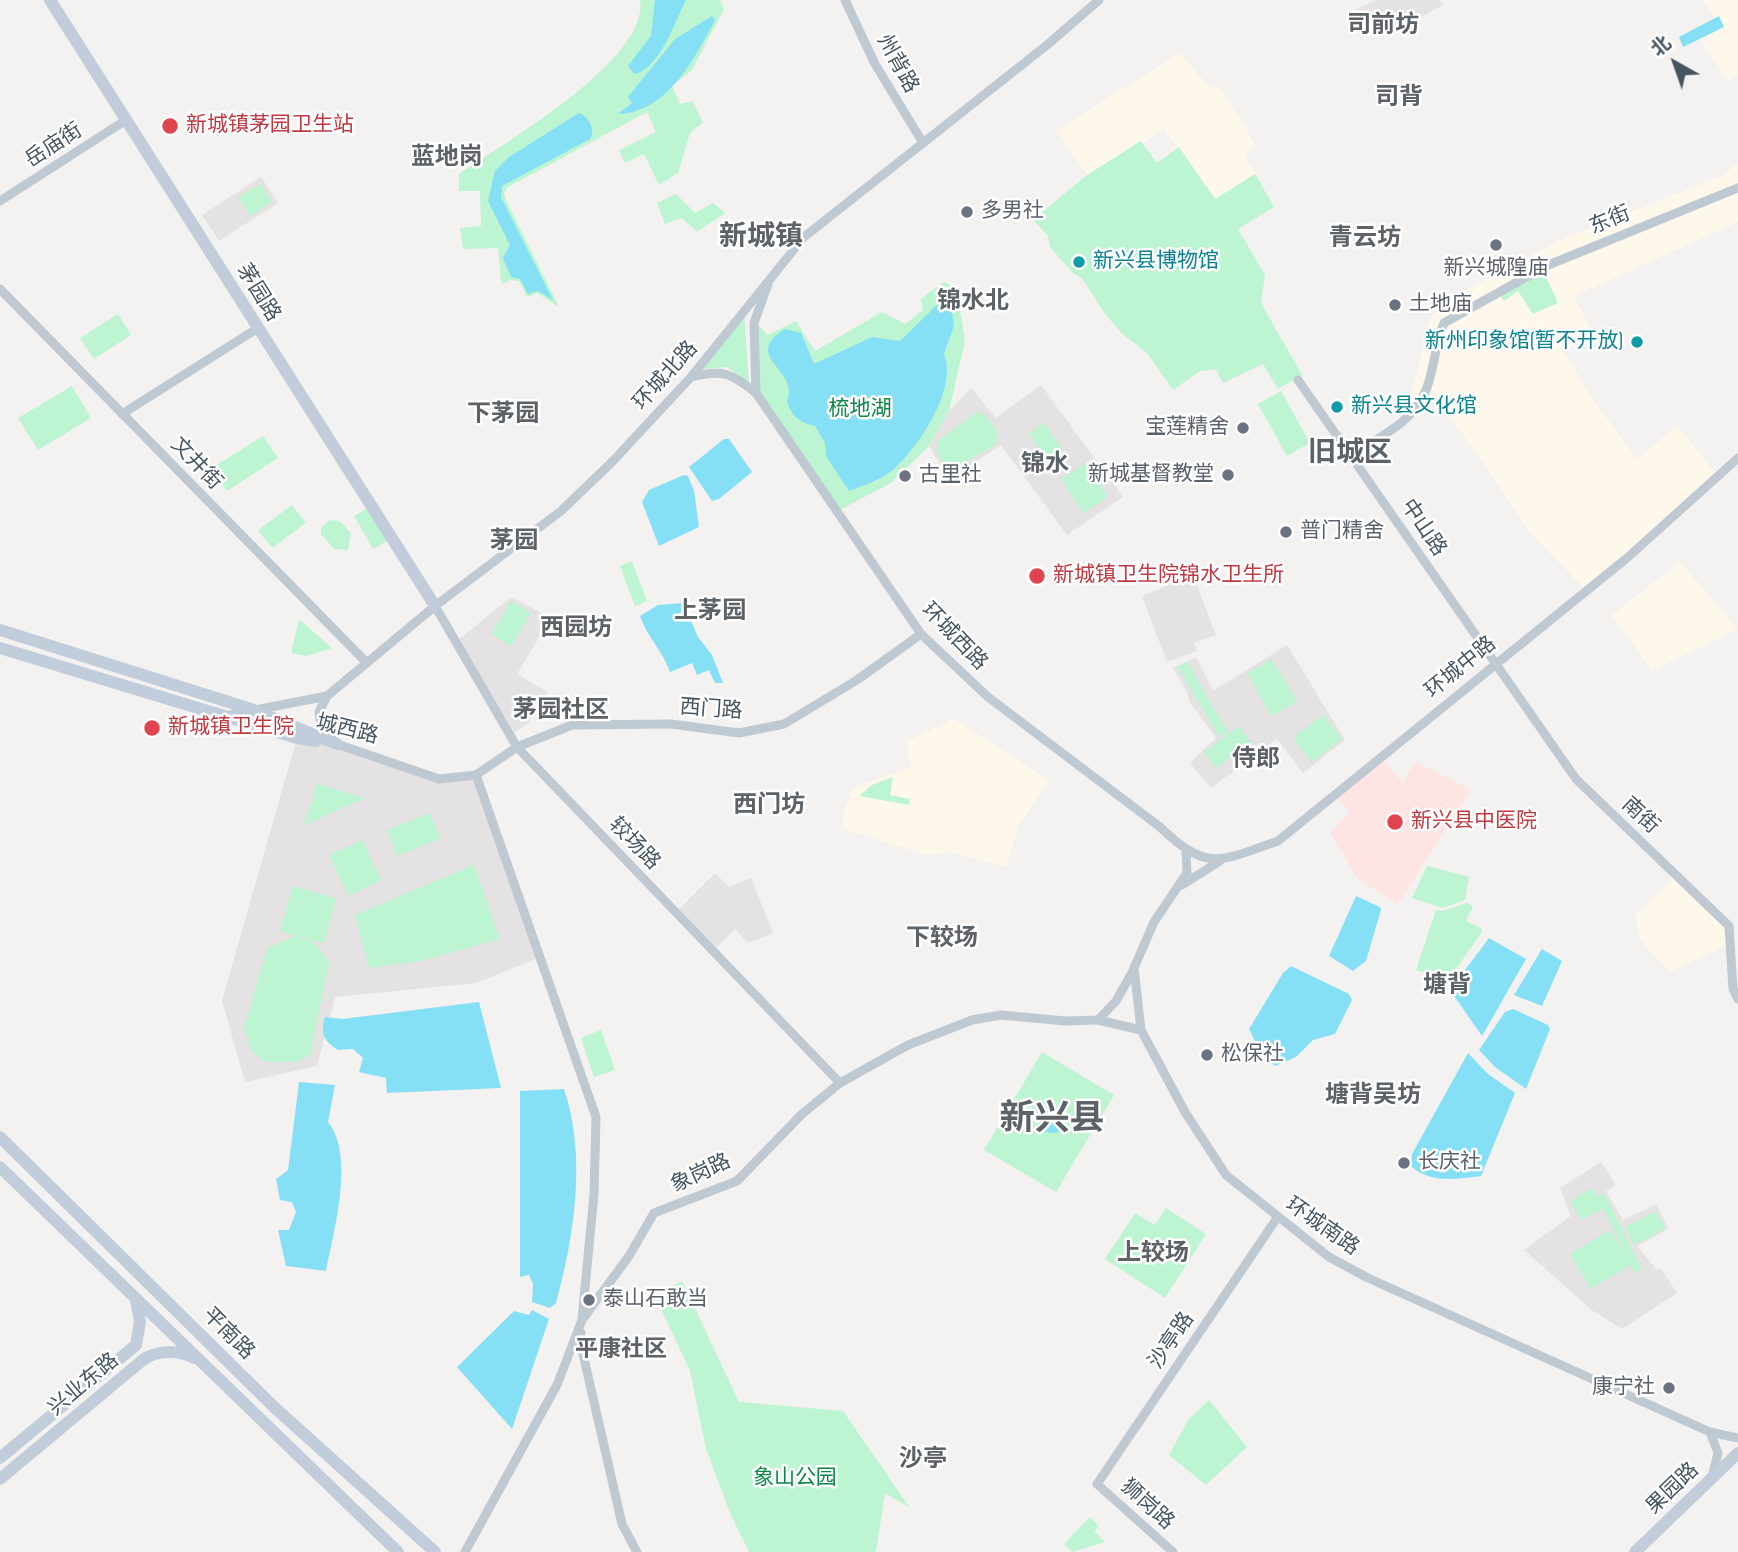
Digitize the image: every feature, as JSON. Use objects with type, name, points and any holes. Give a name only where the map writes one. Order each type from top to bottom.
[{"type":"main road","name":"茅园路","points":[[50,0],[435,606]]},
{"type":"main road","points":[[0,630],[251,709],[338,744]]},
{"type":"main road","name":"城西路","points":[[0,648],[297,738],[338,744]]},
{"type":"main road","name":"平南路","points":[[0,1137],[274,1407],[435,1552]]},
{"type":"main road","name":"平南路","points":[[0,1167],[398,1552]]},
{"type":"main road","name":"兴业东路","points":[[0,1458],[136,1345],[140,1322],[136,1300]]},
{"type":"main road","name":"兴业东路","points":[[0,1479],[144,1359],[155,1353],[169,1352],[185,1354],[202,1363]]},
{"type":"main road","name":"果园路","points":[[1635,1552],[1738,1453]]},
{"type":"street","name":"州背路","points":[[845,0],[875,64],[923,143]]},
{"type":"street","name":"环城北路","points":[[223,716],[266,710],[327,696],[435,606],[561,511],[691,377],[804,237],[1099,0]]},
{"type":"street","name":"岳庙街","points":[[0,201],[126,120]]},
{"type":"street","name":"东街","points":[[1352,454],[1395,428],[1420,406],[1429,384],[1444,323],[1546,266],[1738,188]]},
{"type":"street","points":[[756,393],[754,323],[768,284]]},
{"type":"street","name":"文井街","points":[[0,289],[367,663]]},
{"type":"street","points":[[122,414],[258,328]]},
{"type":"street","name":"环城西路","points":[[691,377],[714,371],[734,376],[756,393],[921,634],[988,697],[1160,827],[1185,851]]},
{"type":"street","name":"中山路","points":[[1298,380],[1352,454],[1494,663]]},
{"type":"street","name":"环城中路","points":[[1181,886],[1220,861],[1278,841],[1494,663],[1617,566],[1738,458]]},
{"type":"street","name":"较场路","points":[[435,606],[517,747],[840,1083]]},
{"type":"street","name":"西门路","points":[[517,747],[572,725],[671,724],[739,733],[784,724],[857,680],[921,634]]},
{"type":"street","name":"南街","points":[[1494,663],[1576,779],[1729,926],[1733,989],[1738,999]]},
{"type":"street","points":[[327,696],[318,712],[321,726],[338,744]]},
{"type":"street","name":"城西路","points":[[338,744],[439,779],[476,775],[517,747]]},
{"type":"street","points":[[476,775],[596,1117],[594,1194],[580,1341],[622,1524],[638,1552]]},
{"type":"street","points":[[1098,1020],[1116,1001],[1154,922],[1181,886],[1187,873],[1185,851],[1220,861]]},
{"type":"street","name":"环城南路","points":[[1133,968],[1142,1030],[1187,1115],[1226,1175],[1277,1218],[1329,1257],[1368,1278],[1710,1432],[1738,1438]]},
{"type":"street","name":"象岗路","points":[[466,1552],[557,1385],[582,1320],[629,1256],[654,1213],[737,1181],[802,1114],[840,1083],[908,1045],[972,1020],[1001,1015],[1065,1021],[1098,1020],[1142,1030]]},
{"type":"street","name":"沙亭路","points":[[1097,1484],[1277,1218]]},
{"type":"street","points":[[1710,1432],[1718,1453],[1712,1479]]},
{"type":"street","name":"狮岗路","points":[[1097,1484],[1173,1552]]},
{"type":"shaded area","points":[[1376,0],[1440,0],[1443,5],[1398,29],[1390,15],[1361,28],[1353,11]]},
{"type":"shaded area","points":[[1704,0],[1738,0],[1738,75],[1728,81],[1702,41],[1720,28]]},
{"type":"shaded area","points":[[1180,53],[1210,88],[1216,84],[1244,125],[1255,146],[1245,157],[1255,174],[1216,199],[1163,128],[1092,183],[1057,130]]},
{"type":"shaded area","points":[[1738,163],[1738,222],[1574,296],[1593,333],[1564,352],[1594,401],[1637,459],[1677,426],[1719,477],[1587,591],[1532,535],[1429,385],[1423,399],[1411,395],[1432,315],[1453,297],[1564,238],[1722,176]]},
{"type":"shaded area","points":[[261,177],[278,203],[219,241],[202,215]]},
{"type":"shaded area","points":[[1041,385],[1123,497],[1067,535],[1001,445],[949,479],[929,446],[949,411],[971,388],[996,418]]},
{"type":"shaded area","points":[[1680,562],[1738,629],[1652,671],[1612,615]]},
{"type":"shaded area","points":[[1193,575],[1216,635],[1194,643],[1197,651],[1167,662],[1142,596]]},
{"type":"shaded area","points":[[511,597],[551,618],[517,674],[547,692],[528,723],[515,733],[458,640]]},
{"type":"shaded area","points":[[1287,645],[1345,740],[1303,773],[1277,739],[1211,788],[1190,763],[1216,738],[1190,703],[1187,692],[1173,668],[1196,657],[1213,691]]},
{"type":"shaded area","points":[[954,719],[1048,780],[1018,827],[1006,867],[951,852],[927,855],[843,829],[843,812],[854,787],[911,767],[906,742]]},
{"type":"shaded area","points":[[297,738],[337,744],[439,779],[476,775],[540,957],[476,983],[335,997],[317,1066],[245,1082],[222,1001]]},
{"type":"shaded area","name":"新兴县中医院","points":[[1380,757],[1403,783],[1415,762],[1471,790],[1398,904],[1358,879],[1330,833],[1350,812],[1334,795]]},
{"type":"shaded area","points":[[715,873],[729,887],[751,878],[773,933],[748,943],[735,929],[716,948],[678,910]]},
{"type":"shaded area","points":[[1676,875],[1729,926],[1730,944],[1669,972],[1640,940],[1636,915]]},
{"type":"shaded area","points":[[1601,1162],[1616,1185],[1606,1191],[1623,1220],[1657,1204],[1668,1229],[1637,1246],[1657,1270],[1661,1269],[1677,1293],[1622,1329],[1593,1311],[1524,1250],[1571,1216],[1560,1188]]},
{"type":"green space","points":[[640,0],[720,0],[724,9],[692,70],[672,86],[680,104],[692,101],[703,122],[690,133],[678,173],[659,185],[644,154],[625,163],[619,150],[656,132],[647,112],[508,187],[504,193],[506,200],[559,307],[537,293],[527,297],[519,281],[510,280],[503,284],[498,248],[463,249],[460,228],[481,226],[480,191],[459,191],[459,174],[570,98],[599,73],[622,48],[637,23]]},
{"type":"green space","points":[[1141,141],[1157,163],[1179,147],[1215,199],[1255,174],[1274,207],[1238,229],[1265,275],[1261,303],[1302,375],[1278,389],[1263,364],[1223,383],[1216,369],[1200,371],[1173,390],[1146,352],[1121,333],[1082,278],[1074,274],[1050,247],[1048,236],[1033,220],[1087,175]]},
{"type":"green space","points":[[261,184],[272,202],[250,216],[238,197]]},
{"type":"green space","points":[[676,194],[695,213],[713,203],[725,213],[697,232],[682,218],[665,224],[657,203]]},
{"type":"green space","points":[[1542,268],[1558,303],[1533,314],[1518,291],[1504,301],[1497,291]]},
{"type":"green space","name":"梳地湖","points":[[944,282],[956,288],[965,340],[949,411],[929,446],[891,483],[836,512],[756,393],[756,322],[767,335],[796,321],[815,351],[882,312],[905,324],[923,310],[921,299]]},
{"type":"green space","points":[[744,313],[749,382],[726,367],[703,369]]},
{"type":"green space","points":[[118,314],[131,335],[94,359],[80,338]]},
{"type":"green space","points":[[72,386],[91,418],[38,450],[18,418]]},
{"type":"green space","points":[[1281,391],[1310,443],[1287,456],[1258,404]]},
{"type":"green space","points":[[977,412],[986,415],[999,435],[995,445],[952,470],[943,463],[936,449],[938,441]]},
{"type":"green space","points":[[1044,423],[1064,451],[1049,462],[1029,434]]},
{"type":"green space","points":[[263,436],[278,458],[227,491],[212,468]]},
{"type":"green space","points":[[1085,463],[1108,497],[1083,513],[1061,479]]},
{"type":"green space","points":[[292,505],[306,523],[272,548],[258,530]]},
{"type":"green space","points":[[368,508],[387,541],[373,549],[354,516]]},
{"type":"green space","points":[[330,520],[340,521],[351,533],[348,550],[334,549],[321,534],[321,528]]},
{"type":"green space","points":[[632,561],[647,601],[635,606],[620,566]]},
{"type":"green space","points":[[511,601],[531,613],[511,646],[491,634]]},
{"type":"green space","points":[[299,619],[332,648],[307,656],[291,653]]},
{"type":"green space","points":[[1272,659],[1297,702],[1271,716],[1247,673]]},
{"type":"green space","points":[[1187,662],[1228,732],[1219,737],[1178,667]]},
{"type":"green space","points":[[1323,715],[1342,739],[1312,762],[1293,738]]},
{"type":"green space","points":[[1239,726],[1251,742],[1216,768],[1204,752]]},
{"type":"green space","points":[[893,777],[890,795],[910,799],[909,805],[859,796],[872,785]]},
{"type":"green space","points":[[317,784],[365,798],[304,825]]},
{"type":"green space","points":[[430,813],[440,839],[397,856],[387,830]]},
{"type":"green space","points":[[362,840],[381,880],[348,896],[329,855]]},
{"type":"green space","points":[[474,865],[500,939],[421,961],[369,968],[355,915]]},
{"type":"green space","points":[[1427,866],[1469,877],[1465,900],[1443,908],[1412,898]]},
{"type":"green space","points":[[293,886],[336,898],[324,943],[300,937],[313,942],[329,961],[310,1055],[296,1062],[265,1062],[251,1050],[244,1028],[267,948],[296,936],[280,931]]},
{"type":"green space","points":[[1466,903],[1473,906],[1466,921],[1481,928],[1482,932],[1451,976],[1446,979],[1416,970],[1436,910],[1442,911]]},
{"type":"green space","points":[[601,1030],[615,1070],[594,1077],[581,1038]]},
{"type":"green space","points":[[1042,1052],[1114,1095],[1056,1192],[984,1150]]},
{"type":"green space","points":[[1591,1188],[1596,1196],[1604,1193],[1642,1269],[1635,1273],[1631,1265],[1591,1289],[1570,1254],[1610,1230],[1627,1256],[1603,1208],[1582,1220],[1570,1202]]},
{"type":"green space","points":[[1166,1208],[1206,1234],[1165,1298],[1105,1259],[1135,1213],[1155,1225]]},
{"type":"green space","points":[[1656,1211],[1665,1229],[1634,1245],[1625,1227]]},
{"type":"green space","name":"象山公园","points":[[682,1281],[739,1402],[843,1411],[910,1508],[885,1493],[876,1552],[749,1552],[730,1513],[706,1449],[690,1371],[655,1296]]},
{"type":"green space","points":[[1209,1400],[1247,1447],[1206,1485],[1169,1455],[1188,1420]]},
{"type":"green space","points":[[1090,1517],[1099,1526],[1094,1531],[1105,1542],[1072,1552],[1064,1544]]},
{"type":"water","points":[[655,0],[686,0],[659,53],[644,70],[635,74],[628,66],[651,36]]},
{"type":"water","points":[[712,16],[715,20],[698,51],[665,94],[636,111],[618,114],[632,103],[628,97],[675,39]]},
{"type":"water","points":[[1719,16],[1724,27],[1683,47],[1679,37]]},
{"type":"water","points":[[579,113],[586,117],[590,124],[590,139],[502,186],[501,197],[553,300],[538,291],[528,294],[520,279],[511,277],[503,258],[510,245],[488,201],[495,171],[509,157]]},
{"type":"water","name":"梳地湖","points":[[944,303],[951,306],[954,326],[944,354],[946,384],[934,416],[914,446],[894,469],[849,491],[826,456],[825,443],[815,426],[800,421],[791,411],[787,401],[789,390],[786,381],[768,348],[773,339],[785,329],[801,333],[814,364],[872,337],[900,341],[936,306]]},
{"type":"water","points":[[724,439],[729,439],[752,472],[719,499],[712,501],[689,467]]},
{"type":"water","points":[[684,475],[688,476],[694,491],[699,527],[659,546],[642,502],[649,490]]},
{"type":"water","points":[[683,603],[698,637],[712,655],[723,683],[715,683],[709,670],[697,675],[692,663],[670,672],[643,624],[640,616],[658,605]]},
{"type":"water","points":[[1356,896],[1380,907],[1381,910],[1366,961],[1353,971],[1329,956]]},
{"type":"water","points":[[1489,938],[1526,959],[1482,1036],[1450,990]]},
{"type":"water","points":[[1542,949],[1562,961],[1542,1006],[1514,995]]},
{"type":"water","points":[[1291,966],[1349,994],[1352,1000],[1335,1034],[1313,1040],[1296,1057],[1275,1066],[1262,1055],[1249,1029],[1283,973]]},
{"type":"water","points":[[479,1002],[501,1088],[387,1093],[386,1078],[359,1072],[363,1058],[353,1049],[338,1050],[326,1040],[323,1033],[325,1017],[342,1019]]},
{"type":"water","points":[[1513,1009],[1548,1025],[1550,1029],[1526,1089],[1495,1067],[1479,1050],[1505,1012]]},
{"type":"water","points":[[1468,1053],[1488,1074],[1515,1093],[1481,1176],[1444,1179],[1427,1176],[1411,1166],[1412,1154]]},
{"type":"water","points":[[299,1082],[335,1085],[328,1122],[336,1136],[340,1154],[340,1194],[326,1271],[286,1266],[278,1230],[289,1230],[296,1212],[292,1202],[280,1200],[276,1179],[288,1170]]},
{"type":"water","points":[[564,1089],[575,1141],[575,1196],[573,1224],[562,1278],[556,1303],[550,1308],[532,1302],[533,1284],[529,1275],[520,1277],[520,1091]]},
{"type":"water","points":[[1052,1107],[1061,1111],[1065,1120],[1061,1129],[1052,1133],[1043,1129],[1039,1120],[1043,1111]]},
{"type":"water","points":[[532,1310],[549,1319],[512,1429],[457,1367],[514,1311],[529,1315]]},
{"type":"place","name":"新城镇茅园卫生站","points":[[170,126]]},
{"type":"place","name":"多男社","points":[[967,212]]},
{"type":"place","name":"新兴城隍庙","points":[[1496,245]]},
{"type":"place","name":"新兴县博物馆","points":[[1079,262]]},
{"type":"place","name":"土地庙","points":[[1395,305]]},
{"type":"place","name":"新州印象馆(暂不开放)","points":[[1637,342]]},
{"type":"place","name":"新兴县文化馆","points":[[1337,407]]},
{"type":"place","name":"宝莲精舍","points":[[1243,428]]},
{"type":"place","name":"新城基督教堂","points":[[1228,475]]},
{"type":"place","name":"古里社","points":[[905,476]]},
{"type":"place","name":"普门精舍","points":[[1286,532]]},
{"type":"place","name":"新城镇卫生院锦水卫生所","points":[[1037,576]]},
{"type":"place","name":"新城镇卫生院","points":[[152,728]]},
{"type":"place","name":"新兴县中医院","points":[[1395,822]]},
{"type":"place","name":"松保社","points":[[1207,1055]]},
{"type":"place","name":"长庆社","points":[[1404,1163]]},
{"type":"place","name":"泰山石敢当","points":[[589,1300]]},
{"type":"place","name":"康宁社","points":[[1669,1388]]},
{"type":"district","name":"司前坊","points":[[1383,26]]},
{"type":"district","name":"司背","points":[[1399,98]]},
{"type":"district","name":"蓝地岗","points":[[447,158]]},
{"type":"district","name":"新城镇","points":[[761,238]]},
{"type":"district","name":"青云坊","points":[[1365,239]]},
{"type":"district","name":"锦水北","points":[[973,302]]},
{"type":"district","name":"下茅园","points":[[503,415]]},
{"type":"district","name":"旧城区","points":[[1350,454]]},
{"type":"district","name":"锦水","points":[[1045,465]]},
{"type":"district","name":"茅园","points":[[514,542]]},
{"type":"district","name":"上茅园","points":[[710,612]]},
{"type":"district","name":"西园坊","points":[[576,629]]},
{"type":"district","name":"茅园社区","points":[[561,711]]},
{"type":"district","name":"侍郎","points":[[1256,760]]},
{"type":"district","name":"西门坊","points":[[769,806]]},
{"type":"district","name":"下较场","points":[[942,939]]},
{"type":"district","name":"塘背","points":[[1447,986]]},
{"type":"district","name":"塘背吴坊","points":[[1373,1096]]},
{"type":"district","name":"新兴县","points":[[1052,1120]]},
{"type":"district","name":"上较场","points":[[1153,1254]]},
{"type":"district","name":"平康社区","points":[[621,1350]]},
{"type":"district","name":"沙亭","points":[[923,1460]]}]
